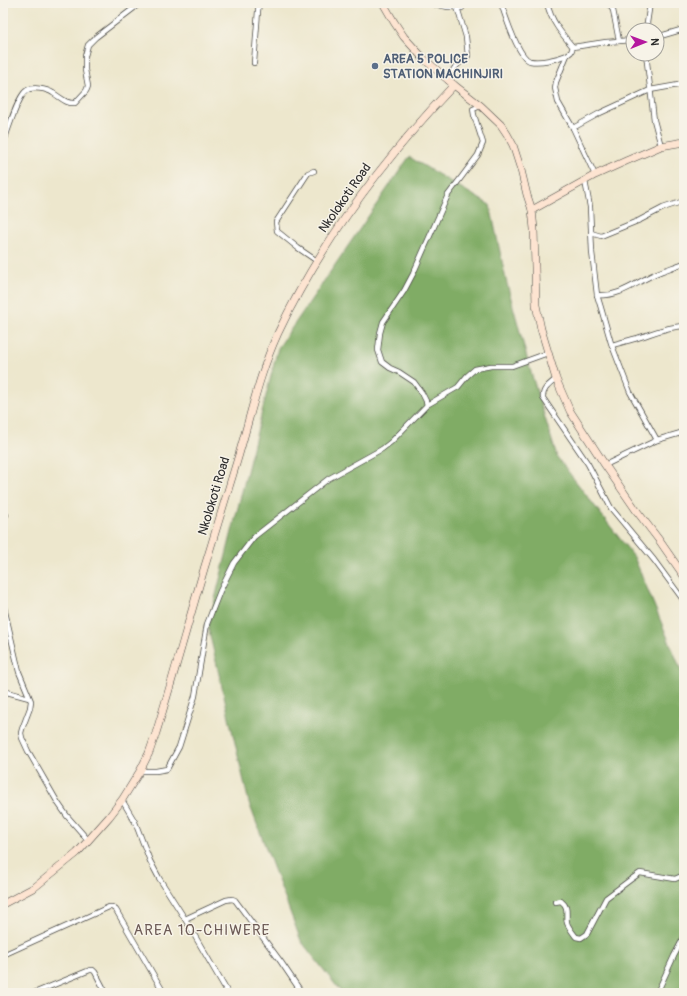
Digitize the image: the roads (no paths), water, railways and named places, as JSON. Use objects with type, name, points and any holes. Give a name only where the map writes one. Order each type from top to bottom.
[{"type":"main road","points":[[384,4],[394,22],[415,50],[451,83],[481,106],[501,125],[513,145],[532,210],[536,305],[541,330],[556,379],[570,411],[636,510],[684,576]]},
{"type":"main road","name":"Nkolokoti Road","points":[[3,904],[35,887],[77,853],[109,818],[140,771],[149,753],[156,733],[266,363],[277,334],[294,300],[317,261],[368,184],[451,83]]},
{"type":"main road","points":[[532,210],[595,175],[661,146],[684,142]]},
{"type":"street","points":[[3,145],[20,98],[26,91],[32,89],[45,90],[51,92],[68,103],[75,103],[86,91],[88,86],[85,70],[85,56],[88,45],[140,3]]},
{"type":"street","points":[[254,63],[259,3]]},
{"type":"street","points":[[430,3],[450,7],[459,6],[466,37],[468,56],[455,67],[451,73],[451,83]]},
{"type":"street","points":[[501,3],[516,42],[526,58],[534,61],[549,60],[567,55]]},
{"type":"street","points":[[547,3],[548,9],[556,26],[573,47]]},
{"type":"street","points":[[608,3],[613,10],[619,41]]},
{"type":"street","points":[[647,22],[650,3]]},
{"type":"street","points":[[665,35],[684,29]]},
{"type":"street","points":[[573,47],[625,41]]},
{"type":"street","points":[[573,47],[567,55],[555,88],[558,102],[595,175]]},
{"type":"street","points":[[647,62],[654,120],[661,146]]},
{"type":"street","points":[[572,128],[600,113],[650,90],[684,84]]},
{"type":"street","points":[[427,405],[422,393],[414,382],[382,362],[378,350],[378,343],[383,322],[404,291],[413,274],[448,195],[478,155],[483,143],[473,109],[481,106]]},
{"type":"street","points":[[314,171],[308,173],[276,222],[277,230],[298,248],[317,261]]},
{"type":"street","points":[[585,181],[590,207],[597,295],[612,345],[630,392],[657,440]]},
{"type":"street","points":[[591,234],[601,236],[640,220],[663,208],[684,201]]},
{"type":"street","points":[[597,295],[605,296],[613,294],[654,274],[684,262]]},
{"type":"street","points":[[612,345],[658,330],[674,326],[684,326]]},
{"type":"street","points":[[140,771],[167,769],[180,747],[195,696],[207,624],[220,591],[234,563],[254,537],[328,479],[382,449],[391,442],[427,405],[458,387],[475,369],[491,366],[512,366],[548,353]]},
{"type":"street","points":[[556,379],[544,390],[542,394],[543,398],[588,464],[612,508],[654,560],[684,601]]},
{"type":"street","points":[[606,465],[657,440],[684,432]]},
{"type":"street","points":[[3,603],[19,672],[31,704],[22,729],[22,738],[58,803],[88,840]]},
{"type":"street","points":[[3,692],[29,698]]},
{"type":"street","points":[[122,800],[136,822],[159,878],[185,919],[228,993]]},
{"type":"street","points":[[555,902],[562,901],[565,904],[567,923],[576,937],[581,938],[587,934],[606,898],[640,873],[675,879],[684,875]]},
{"type":"street","points":[[185,919],[226,900],[235,900],[302,993]]},
{"type":"street","points":[[3,955],[109,907],[112,907],[116,910],[164,993]]},
{"type":"street","points":[[657,993],[684,938]]},
{"type":"street","points":[[34,993],[93,970],[106,993]]},
{"type":"place","name":"AREA 5 POLICE STATION MACHINJIRI","points":[[375,66]]},
{"type":"district","name":"AREA 10-CHIWERE","points":[[202,930]]}]
